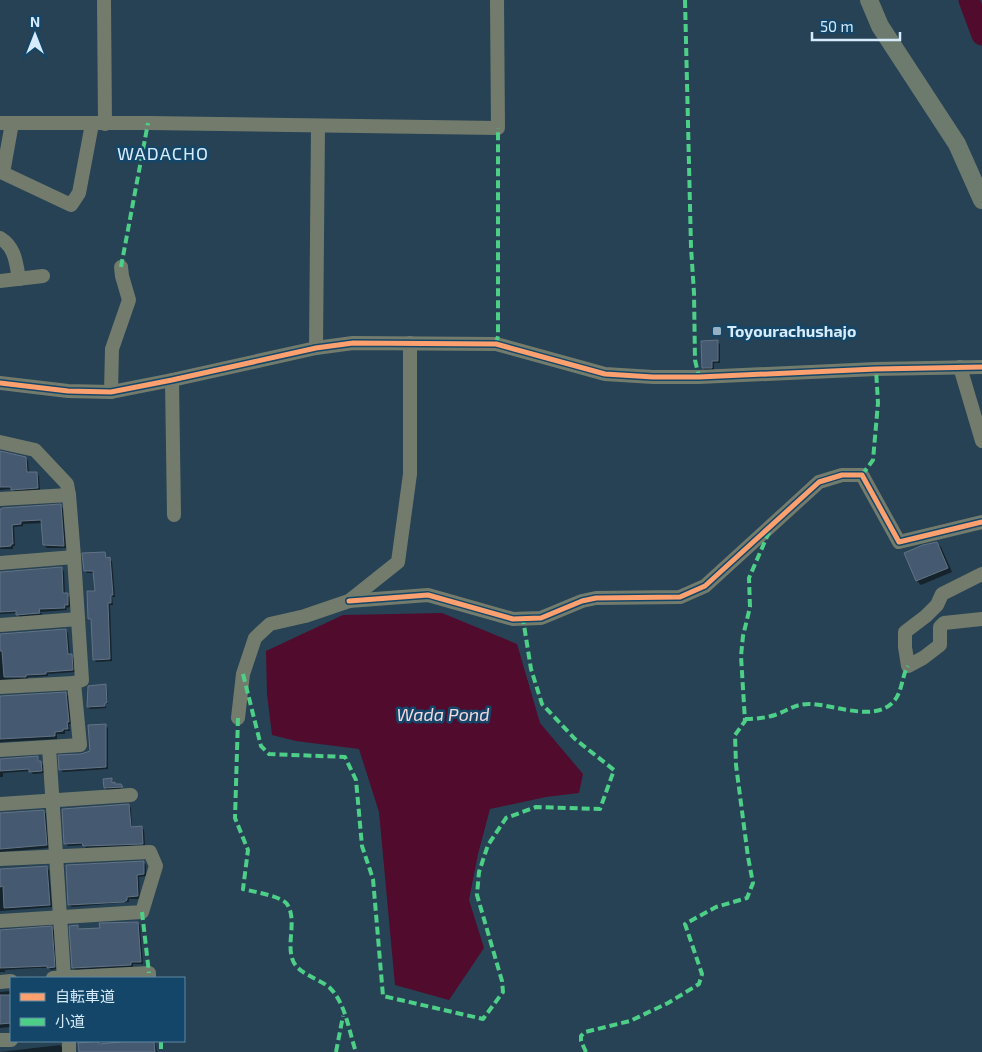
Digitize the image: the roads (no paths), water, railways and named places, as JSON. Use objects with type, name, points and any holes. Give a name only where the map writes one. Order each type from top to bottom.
[{"type":"main road","points":[[868,0],[880,26],[956,144],[982,200]]},
{"type":"street","points":[[104,0],[98,124],[79,193],[71,205],[3,173],[6,123],[98,124],[148,122],[498,128],[497,0]]},
{"type":"street","points":[[316,348],[318,126]]},
{"type":"street","points":[[0,238],[8,243],[15,255],[19,279]]},
{"type":"street","points":[[111,392],[112,349],[129,300],[121,266]]},
{"type":"street","points":[[0,281],[43,276]]},
{"type":"street","points":[[349,601],[398,562],[410,474],[410,343]]},
{"type":"street","points":[[0,383],[68,391],[111,392],[316,348],[353,344],[410,343],[496,344],[605,374],[653,377],[982,367]]},
{"type":"street","points":[[960,367],[982,441]]},
{"type":"street","points":[[172,380],[174,515]]},
{"type":"street","points":[[0,442],[7,442],[35,450],[67,484],[70,495],[82,680],[74,683],[0,688]]},
{"type":"street","points":[[238,718],[244,674],[255,638],[270,624],[305,616],[349,601],[428,594],[513,619],[541,618],[582,601],[596,598],[680,597],[705,586],[819,482],[842,475],[862,475],[899,542],[982,522]]},
{"type":"street","points":[[0,499],[70,495]]},
{"type":"street","points":[[0,563],[74,558]]},
{"type":"street","points":[[982,574],[942,594],[937,605],[905,632],[908,666],[923,658],[940,645],[940,627],[944,623],[982,619]]},
{"type":"street","points":[[0,625],[78,620]]},
{"type":"street","points":[[0,750],[49,748],[80,744],[74,683]]},
{"type":"street","points":[[49,748],[60,917],[60,977]]},
{"type":"street","points":[[0,804],[131,795]]},
{"type":"street","points":[[0,859],[150,852],[156,866],[142,912],[0,921]]},
{"type":"street","points":[[78,977],[148,973],[149,977]]},
{"type":"water","name":"Wada Pond","points":[[442,613],[517,644],[540,723],[583,774],[579,793],[546,797],[490,809],[478,854],[469,900],[484,948],[449,1000],[395,985],[379,812],[359,749],[296,741],[272,735],[267,694],[266,651],[343,615]]},
{"type":"waterway","points":[[969,0],[982,35]]},
{"type":"place","name":"Toyourachushajo","points":[[717,331]]},
{"type":"district","name":"WADACHO","points":[[163,154]]}]
